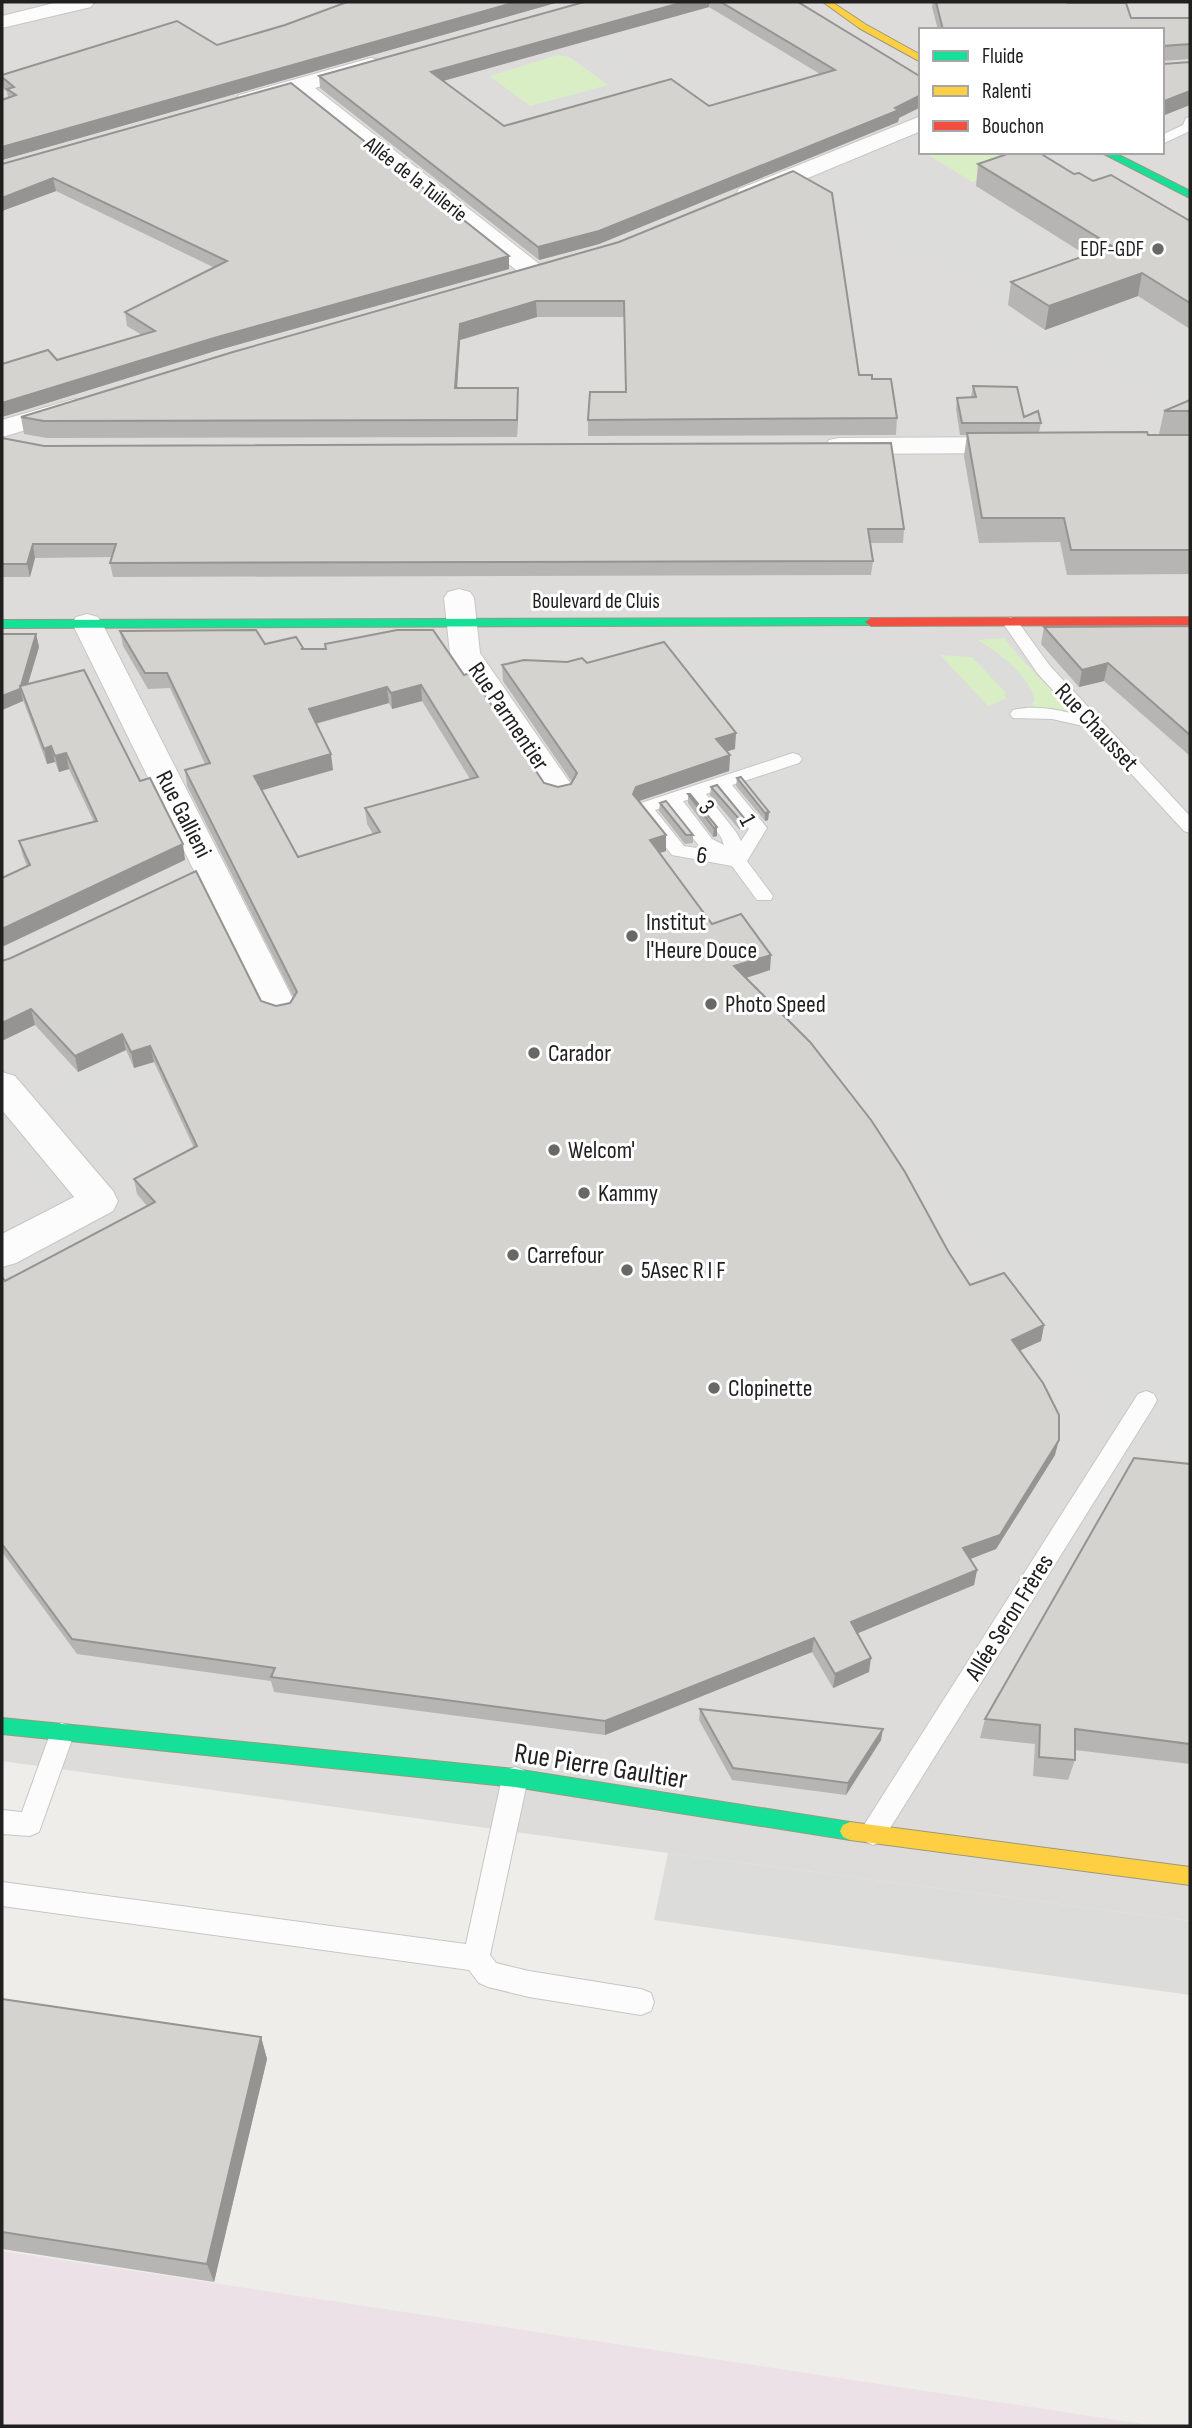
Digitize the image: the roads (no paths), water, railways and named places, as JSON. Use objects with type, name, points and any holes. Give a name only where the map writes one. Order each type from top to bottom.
[{"type":"main road","points":[[827,2],[919,59]]},
{"type":"main road","points":[[1119,154],[1190,195]]},
{"type":"main road","name":"Boulevard de Cluis","points":[[2,624],[87,623],[459,604],[1010,622],[1190,621]]},
{"type":"main road","name":"Rue Pierre Gaultier","points":[[2,1726],[515,1778],[873,1833],[1190,1876]]},
{"type":"street","points":[[2,22],[83,2]]},
{"type":"street","points":[[230,105],[394,58]]},
{"type":"street","name":"Allée de la Tuilerie","points":[[298,86],[534,272]]},
{"type":"street","points":[[722,205],[919,124]]},
{"type":"street","points":[[508,279],[559,265]]},
{"type":"street","points":[[2,429],[94,401]]},
{"type":"street","points":[[2,440],[36,447]]},
{"type":"street","points":[[813,446],[1048,445]]},
{"type":"street","name":"Rue Parmentier","points":[[459,604],[465,653],[559,790]]},
{"type":"street","name":"Rue Gallieni","points":[[87,623],[198,871],[279,1007]]},
{"type":"street","points":[[2,1085],[99,1201],[2,1252]]},
{"type":"lane","points":[[1164,139],[1189,127],[1189,118]]},
{"type":"lane","name":"Rue Chausset","points":[[1010,622],[1044,670],[1190,827]]},
{"type":"lane","points":[[1019,714],[1052,714],[1093,723]]},
{"type":"lane","points":[[658,803],[793,759]]},
{"type":"lane","name":"3","points":[[707,787],[730,836],[738,861]]},
{"type":"lane","name":"1","points":[[707,787],[758,828],[738,861]]},
{"type":"lane","points":[[658,803],[706,843],[738,861],[764,896]]},
{"type":"lane","name":"6","points":[[658,803],[678,851],[738,861]]},
{"type":"lane","name":"Allée Seron Frères","points":[[873,1833],[1146,1399]]},
{"type":"lane","points":[[2,1822],[30,1825],[62,1734]]},
{"type":"lane","points":[[476,1958],[515,1778]]},
{"type":"lane","points":[[2,1894],[476,1958],[488,1974],[528,1984],[641,2002]]},
{"type":"place","name":"EDF-GDF","points":[[1158,249]]},
{"type":"place","name":"Institut l'Heure Douce","points":[[632,936]]},
{"type":"place","name":"Photo Speed","points":[[711,1004]]},
{"type":"place","name":"Carador","points":[[534,1053]]},
{"type":"place","name":"Welcom'","points":[[554,1150]]},
{"type":"place","name":"Kammy","points":[[584,1193]]},
{"type":"place","name":"Carrefour","points":[[513,1255]]},
{"type":"place","name":"5Asec R I F","points":[[627,1270]]},
{"type":"place","name":"Clopinette","points":[[714,1388]]}]
